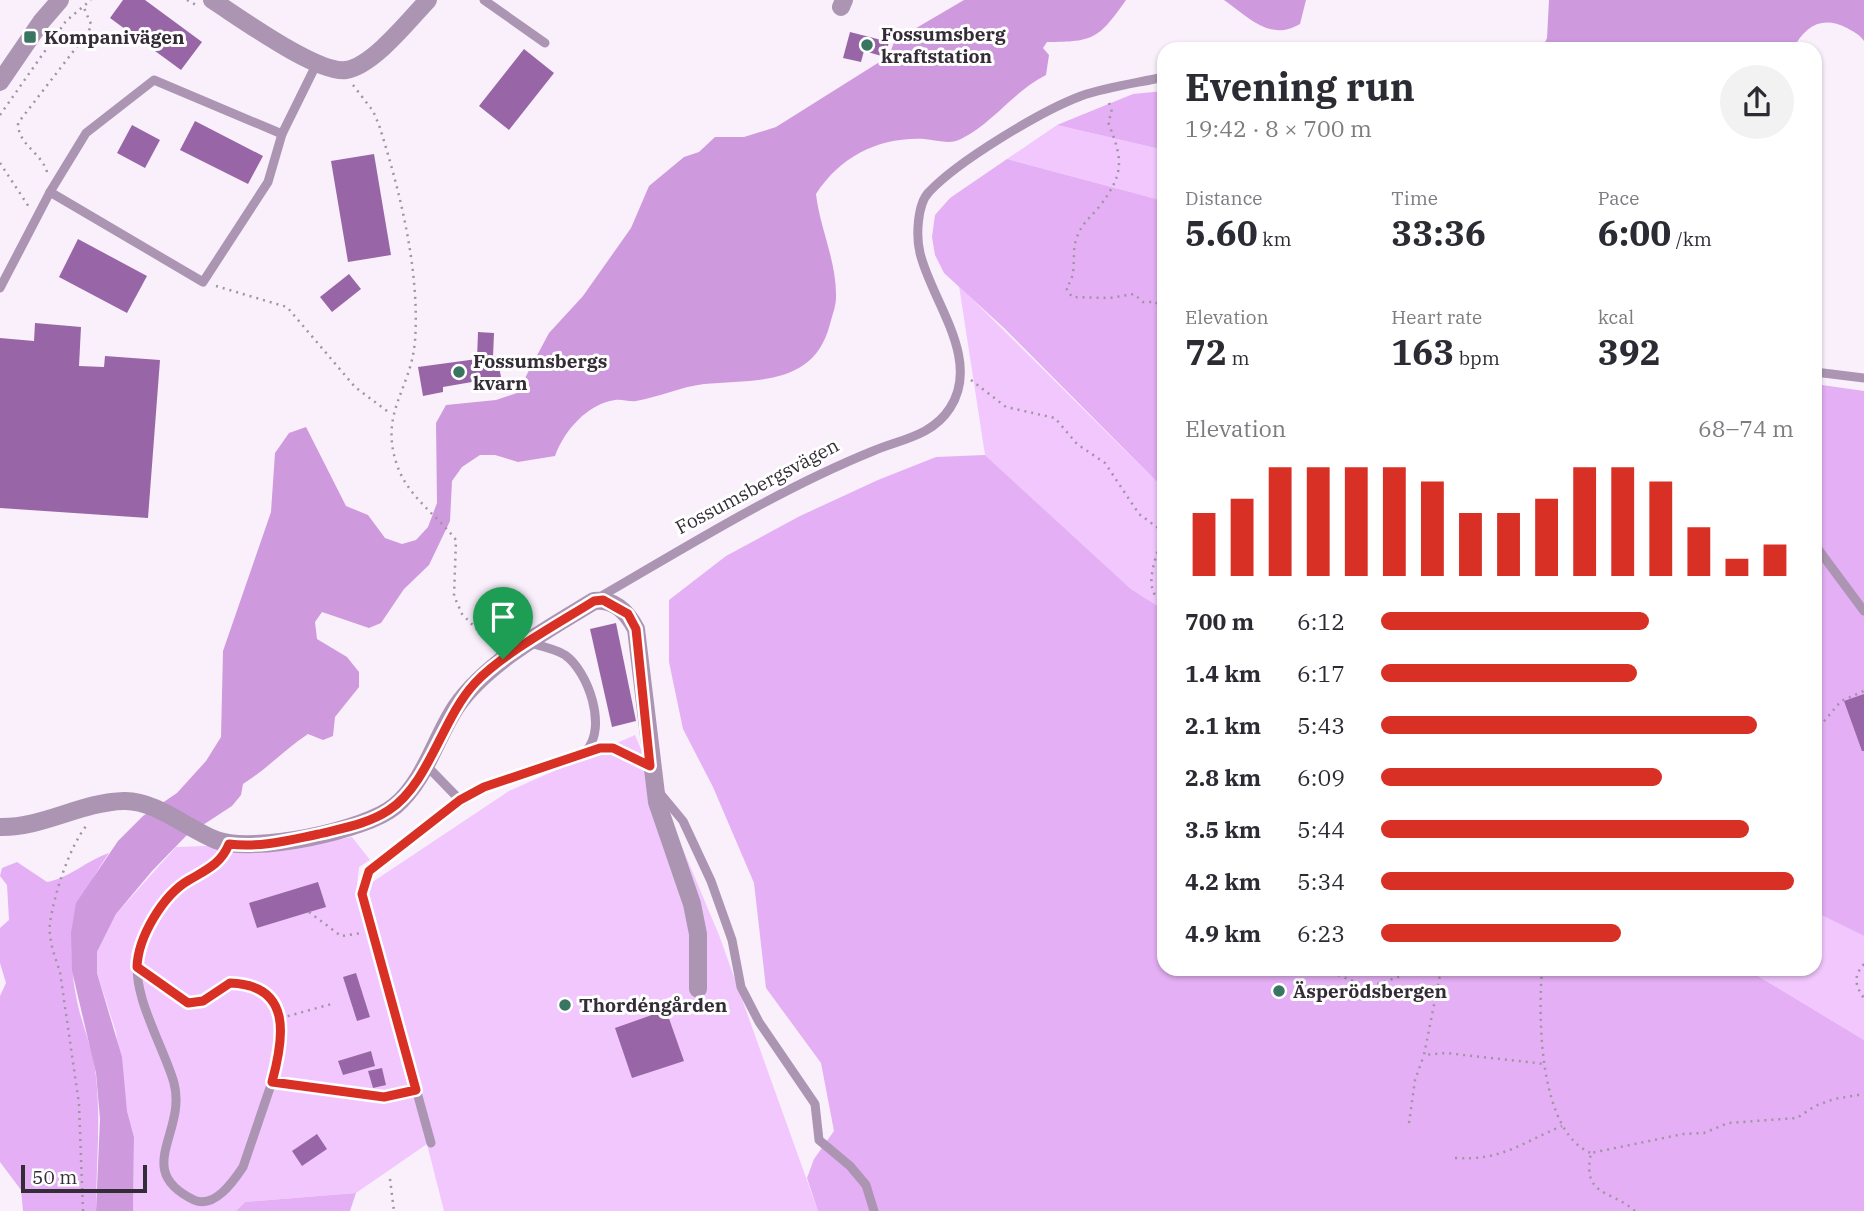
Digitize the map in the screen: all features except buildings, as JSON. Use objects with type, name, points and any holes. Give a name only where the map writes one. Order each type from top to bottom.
[{"type":"street","points":[[41,22],[50,0]]},
{"type":"street","points":[[0,82],[41,22],[60,0]]},
{"type":"street","points":[[212,0],[317,63],[346,70],[366,61],[380,50],[428,0]]},
{"type":"street","points":[[0,827],[30,824],[97,804],[127,800],[143,804],[222,842],[266,845],[363,823],[397,805],[426,765],[455,708],[473,685],[503,659],[594,601],[603,600],[628,614],[636,629],[650,766],[660,812],[694,914],[700,957],[698,989]]},
{"type":"lane","points":[[484,0],[545,43]]},
{"type":"lane","points":[[50,192],[203,282],[268,183],[282,134],[317,63]]},
{"type":"lane","name":"Fossumsbergsvägen","points":[[594,601],[814,477],[935,426],[951,407],[959,378],[960,356],[919,251],[920,212],[927,193],[980,153],[1022,126],[1081,96],[1157,79]]},
{"type":"lane","points":[[0,288],[50,192],[86,133],[154,80],[282,134]]},
{"type":"lane","points":[[1822,373],[1864,378]]},
{"type":"lane","points":[[1822,554],[1864,611]]},
{"type":"lane","points":[[431,1143],[362,894],[369,871],[460,800],[520,773],[585,753],[591,743],[595,724],[592,698],[583,673],[563,654],[529,643]]},
{"type":"lane","points":[[426,765],[460,800]]},
{"type":"lane","points":[[654,786],[683,821],[711,881],[732,940],[741,987],[759,1022],[815,1104],[819,1140],[850,1166],[866,1185],[874,1211]]},
{"type":"lane","points":[[222,842],[214,866],[183,885],[165,904],[141,945],[137,967],[149,1024],[175,1091],[173,1128],[163,1167],[169,1184],[201,1202],[211,1201],[235,1178],[243,1167],[272,1082],[384,1097],[416,1090]]},
{"type":"path","points":[[0,116],[66,21],[91,0]]},
{"type":"path","points":[[50,192],[46,167],[22,140],[18,123],[89,30],[91,24],[84,8]]},
{"type":"path","points":[[346,70],[379,125],[406,225],[415,313],[415,342],[410,367],[392,414],[392,443],[398,466],[419,502],[453,536],[457,544],[454,596],[462,614],[503,659]]},
{"type":"path","points":[[1108,100],[1112,111],[1108,122],[1118,145],[1121,167],[1112,190],[1089,215],[1076,238],[1074,279],[1066,288],[1072,297],[1110,298],[1133,294],[1143,302],[1157,304]]},
{"type":"path","points":[[0,163],[24,202],[38,214]]},
{"type":"path","points":[[203,282],[287,307],[355,387],[392,414]]},
{"type":"path","points":[[959,378],[977,382],[1006,407],[1055,418],[1077,444],[1105,463],[1139,514],[1157,527]]},
{"type":"path","points":[[1157,553],[1152,586],[1157,598]]},
{"type":"path","points":[[1822,724],[1841,701],[1864,691]]},
{"type":"path","points":[[585,753],[613,748],[650,766]]},
{"type":"path","points":[[83,1211],[79,1104],[60,971],[53,951],[50,924],[68,858],[82,831],[97,814],[97,804]]},
{"type":"path","points":[[309,912],[341,936],[372,930]]},
{"type":"path","points":[[1864,964],[1856,978],[1856,987],[1864,998]]},
{"type":"path","points":[[137,967],[188,1003],[203,1001],[230,983],[252,986],[274,1002],[279,1019],[281,1048],[272,1082]]},
{"type":"path","points":[[1341,976],[1369,987],[1401,976]]},
{"type":"path","points":[[1409,1124],[1415,1080],[1440,976]]},
{"type":"path","points":[[1542,976],[1540,1007],[1545,1064],[1562,1126],[1577,1148],[1591,1153],[1683,1134],[1704,1133],[1728,1123],[1797,1118],[1815,1106],[1834,1099],[1864,1094]]},
{"type":"path","points":[[279,1019],[335,1003]]},
{"type":"path","points":[[1423,1055],[1446,1053],[1545,1064]]},
{"type":"path","points":[[1455,1158],[1483,1159],[1511,1152],[1562,1126]]},
{"type":"path","points":[[1591,1153],[1590,1178],[1598,1191],[1623,1200],[1635,1211]]},
{"type":"path","points":[[390,1179],[394,1211]]},
{"type":"shaded area","points":[[964,0],[1126,0],[1109,23],[1094,35],[1076,41],[1047,42],[1043,48],[1049,55],[1046,75],[1024,89],[973,132],[952,142],[907,139],[877,146],[849,159],[826,181],[816,194],[834,271],[836,301],[822,344],[811,359],[780,376],[704,384],[636,401],[618,400],[605,403],[578,420],[564,437],[555,456],[518,462],[495,455],[480,455],[462,467],[452,481],[450,521],[429,565],[404,589],[381,623],[369,628],[322,612],[315,622],[317,639],[347,657],[359,672],[359,687],[335,717],[333,736],[323,740],[308,734],[243,784],[241,795],[232,806],[186,836],[116,914],[97,952],[97,973],[122,1057],[127,1111],[134,1137],[133,1211],[96,1211],[100,1119],[96,1073],[72,971],[71,933],[76,903],[118,841],[143,816],[177,793],[206,761],[221,737],[223,651],[271,512],[275,453],[289,433],[306,427],[346,506],[368,515],[385,538],[402,544],[416,540],[428,527],[437,503],[436,423],[446,405],[496,400],[517,393],[549,333],[583,296],[631,228],[649,186],[684,157],[699,152],[715,137],[744,137],[776,127],[889,56],[897,34],[906,34]]},
{"type":"shaded area","points":[[1224,0],[1306,0],[1300,24],[1279,30],[1260,25]]},
{"type":"shaded area","points":[[1549,0],[1864,0],[1864,41],[1847,28],[1830,23],[1815,25],[1797,42],[1545,42]]},
{"type":"shaded area","points":[[1157,92],[1157,148],[1057,125],[1133,94]]},
{"type":"shaded area","points":[[1057,125],[1157,148],[1157,199],[1007,159]]},
{"type":"shaded area","points":[[1007,159],[1157,199],[1157,482],[1004,328],[944,273],[935,255],[932,237],[935,215],[950,198]]},
{"type":"shaded area","points":[[959,286],[1157,482],[1157,606],[1131,589],[985,455]]},
{"type":"shaded area","points":[[1822,385],[1864,391],[1864,936],[1822,915]]},
{"type":"shaded area","points":[[985,455],[1131,589],[1157,606],[1157,976],[1758,976],[1864,1040],[1864,1211],[818,1211],[807,1178],[814,1159],[834,1131],[821,1063],[766,988],[754,883],[713,787],[683,729],[669,662],[669,600],[726,556],[800,516],[936,457]]},
{"type":"shaded area","name":"Thordéngården","points":[[635,735],[719,935],[818,1211],[444,1211],[427,1144],[356,1193],[245,1202],[236,1211],[133,1211],[134,1137],[127,1111],[116,1032],[97,973],[97,952],[116,914],[176,847],[323,842],[352,837],[370,860],[359,867],[356,893],[509,791]]},
{"type":"shaded area","points":[[109,853],[96,872],[79,909],[72,946],[74,987],[96,1077],[96,1211],[23,1211],[21,1190],[0,1162],[0,996],[6,983],[0,963],[0,928],[9,920],[7,885],[0,876],[2,868],[17,862],[47,882]]},
{"type":"shaded area","points":[[1822,915],[1864,936],[1864,1040],[1758,976],[1822,976]]},
{"type":"shaded area","points":[[356,1193],[350,1211],[236,1211],[245,1202]]},
{"type":"place","name":"Kompanivägen","points":[[30,37]]},
{"type":"place","name":"Fossumsberg kraftstation","points":[[867,45]]},
{"type":"place","name":"Fossumsbergs kvarn","points":[[459,372]]},
{"type":"place","name":"Äsperödsbergen","points":[[1279,991]]},
{"type":"place","name":"Thordéngården","points":[[565,1005]]},
{"type":"route","points":[[603,600],[616,605],[628,614],[636,629],[650,766],[613,748],[600,748],[520,773],[460,800],[369,871],[362,894],[416,1090],[397,1097],[384,1097],[272,1082],[281,1048],[279,1019],[274,1002],[268,995],[243,983],[230,983],[195,1004],[181,1001],[137,967],[141,945],[154,920],[176,891],[190,879],[214,866],[229,844],[266,845],[320,834],[363,823],[397,805],[426,765],[455,708],[489,668],[503,659],[594,601],[603,600]]}]
